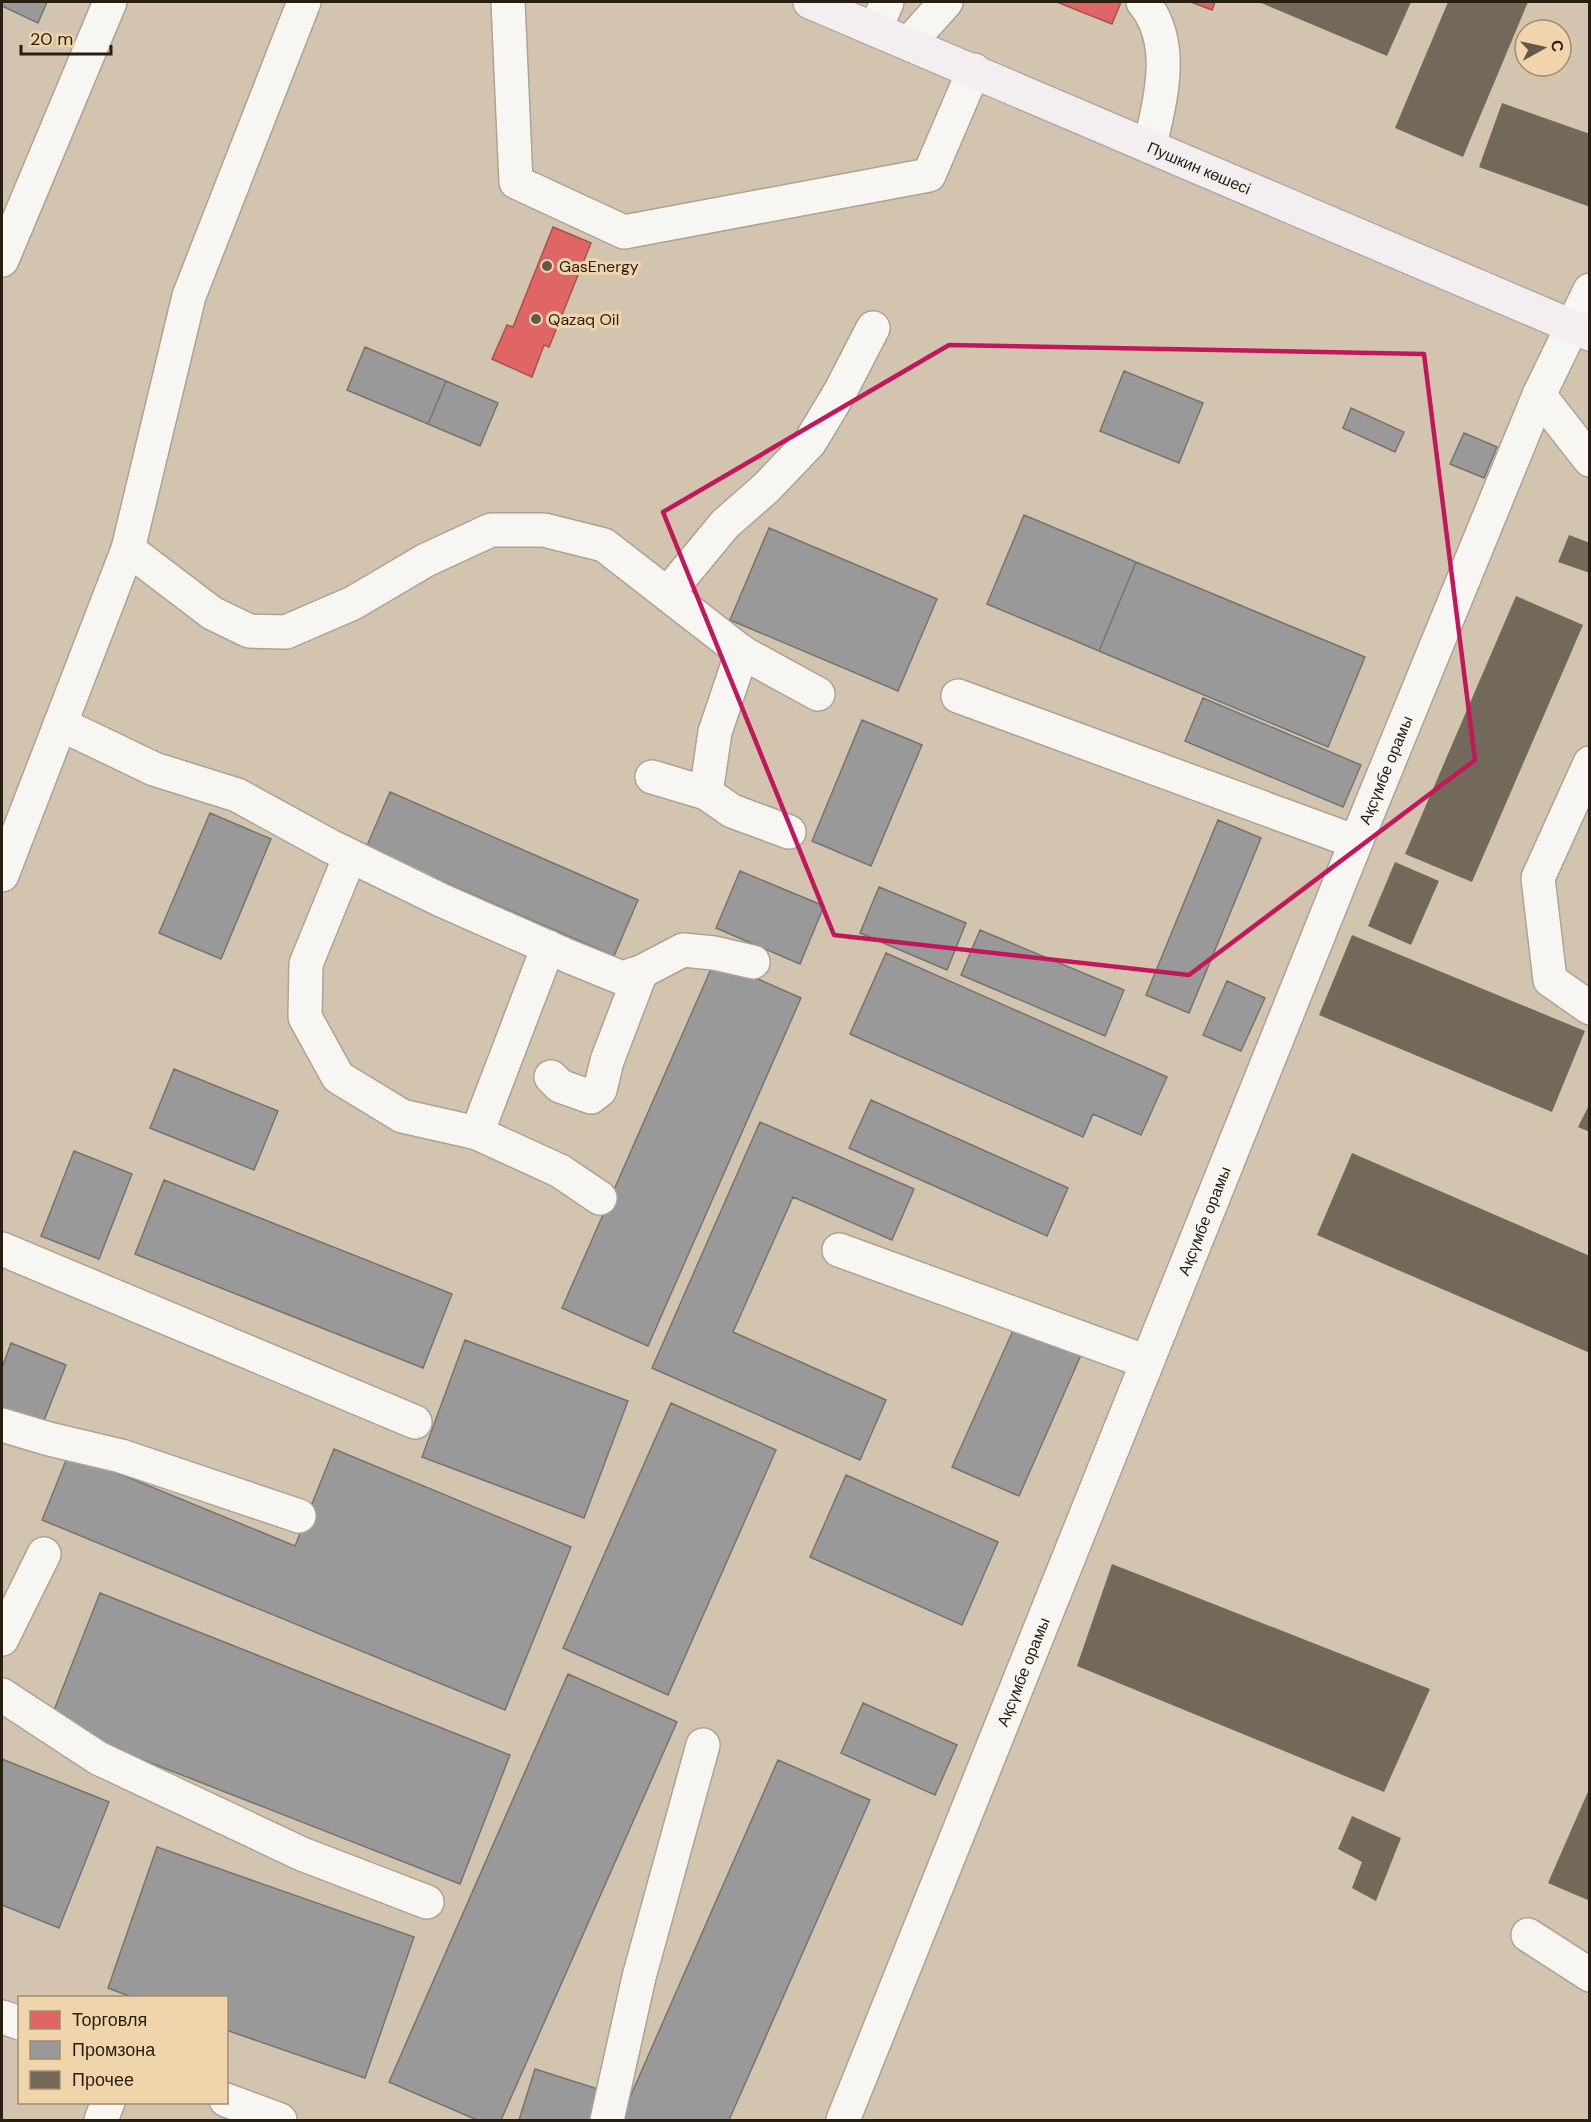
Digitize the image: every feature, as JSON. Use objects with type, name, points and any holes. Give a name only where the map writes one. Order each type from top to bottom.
[{"type":"main road","name":"Пушкин көшесі","points":[[810,2],[882,15],[909,43],[1580,329]]},
{"type":"lane","points":[[2,260],[110,2]]},
{"type":"lane","points":[[2,875],[128,549],[189,296],[304,2]]},
{"type":"lane","points":[[508,2],[516,182],[624,232],[929,175],[974,70]]},
{"type":"lane","points":[[909,43],[946,2]]},
{"type":"lane","points":[[1143,2],[1150,10],[1162,39],[1164,81],[1149,146]]},
{"type":"lane","name":"Ақсүмбе орамы","points":[[843,2121],[1356,842],[1539,395],[1580,329],[1590,290]]},
{"type":"lane","points":[[668,593],[725,524],[766,489],[810,442],[840,392],[873,328]]},
{"type":"lane","points":[[1539,395],[1590,460]]},
{"type":"lane","points":[[128,549],[212,613],[249,631],[286,632],[353,603],[426,560],[492,530],[544,530],[604,545],[742,652],[818,694]]},
{"type":"lane","points":[[706,793],[715,732],[742,652]]},
{"type":"lane","points":[[958,696],[1356,842]]},
{"type":"lane","points":[[60,724],[154,769],[237,795],[350,856],[441,900],[622,978],[641,972],[683,950],[714,953],[753,962]]},
{"type":"lane","points":[[652,777],[706,793],[732,812],[789,832]]},
{"type":"lane","points":[[1585,784],[1538,878],[1550,980],[1590,1008]]},
{"type":"lane","points":[[350,856],[306,964],[304,1017],[338,1077],[402,1116],[477,1133],[560,1171],[600,1198]]},
{"type":"lane","points":[[477,1133],[548,947]]},
{"type":"lane","points":[[551,1077],[560,1086],[591,1097],[600,1090],[607,1061],[641,972]]},
{"type":"lane","points":[[2,1249],[415,1422]]},
{"type":"lane","points":[[839,1250],[1147,1362]]},
{"type":"lane","points":[[2,1425],[121,1456],[299,1516]]},
{"type":"lane","points":[[2,1639],[44,1554]]},
{"type":"lane","points":[[2,1695],[98,1758],[302,1854],[427,1902]]},
{"type":"lane","points":[[607,2121],[639,1977],[703,1745]]},
{"type":"lane","points":[[1528,1935],[1590,1975]]},
{"type":"lane","points":[[2,2017],[18,2022]]},
{"type":"lane","points":[[228,2101],[280,2121]]},
{"type":"lane","points":[[101,2121],[108,2104]]},
{"type":"highlighted area","points":[[949,345],[1424,354],[1475,760],[1189,975],[834,935],[663,512]]},
{"type":"building: Торговля","points":[[1060,2],[1121,2],[1112,24]]},
{"type":"building: Торговля","points":[[1191,2],[1215,2],[1212,10]]},
{"type":"building: Торговля","points":[[553,227],[591,243],[549,347],[544,345],[532,377],[492,359],[507,325],[513,327]]},
{"type":"building: Промзона","points":[[2,2],[47,2],[38,23],[2,6]]},
{"type":"building: Промзона","points":[[365,347],[446,381],[428,424],[347,390]]},
{"type":"building: Промзона","points":[[1124,371],[1203,403],[1179,463],[1100,431]]},
{"type":"building: Промзона","points":[[446,381],[498,403],[480,446],[428,424]]},
{"type":"building: Промзона","points":[[1351,408],[1404,432],[1395,452],[1343,428]]},
{"type":"building: Промзона","points":[[1464,433],[1497,447],[1484,478],[1450,464]]},
{"type":"building: Промзона","points":[[1024,515],[1136,562],[1099,651],[987,604]]},
{"type":"building: Промзона","points":[[769,528],[937,599],[898,691],[730,620]]},
{"type":"building: Промзона","points":[[1136,562],[1365,657],[1328,747],[1099,651]]},
{"type":"building: Промзона","points":[[1203,698],[1361,765],[1343,807],[1185,741]]},
{"type":"building: Промзона","points":[[862,720],[922,745],[871,866],[812,841]]},
{"type":"building: Промзона","points":[[390,792],[638,900],[614,956],[366,848]]},
{"type":"building: Промзона","points":[[210,813],[271,839],[221,959],[159,933]]},
{"type":"building: Промзона","points":[[1218,820],[1261,838],[1189,1013],[1146,995]]},
{"type":"building: Промзона","points":[[740,871],[824,906],[800,964],[716,928]]},
{"type":"building: Промзона","points":[[879,887],[966,923],[947,970],[860,933]]},
{"type":"building: Промзона","points":[[980,930],[1124,990],[1105,1036],[961,975]]},
{"type":"building: Промзона","points":[[886,953],[1167,1077],[1141,1135],[1093,1114],[1083,1137],[850,1034]]},
{"type":"building: Промзона","points":[[715,960],[801,998],[648,1346],[562,1308]]},
{"type":"building: Промзона","points":[[1227,981],[1265,998],[1241,1051],[1203,1035]]},
{"type":"building: Промзона","points":[[174,1069],[278,1111],[254,1170],[150,1128]]},
{"type":"building: Промзона","points":[[871,1100],[1068,1188],[1047,1236],[849,1148]]},
{"type":"building: Промзона","points":[[760,1122],[914,1189],[892,1240],[793,1197],[733,1332],[886,1400],[860,1460],[652,1368]]},
{"type":"building: Промзона","points":[[74,1151],[132,1174],[99,1259],[41,1236]]},
{"type":"building: Промзона","points":[[164,1180],[452,1294],[423,1368],[135,1254]]},
{"type":"building: Промзона","points":[[1019,1317],[1085,1346],[1019,1496],[952,1467]]},
{"type":"building: Промзона","points":[[465,1340],[628,1401],[584,1518],[422,1457]]},
{"type":"building: Промзона","points":[[11,1343],[66,1365],[39,1433],[2,1418],[2,1368]]},
{"type":"building: Промзона","points":[[671,1403],[776,1450],[668,1695],[563,1648]]},
{"type":"building: Промзона","points":[[334,1449],[571,1547],[505,1710],[42,1520],[69,1453],[295,1546]]},
{"type":"building: Промзона","points":[[846,1475],[998,1542],[962,1625],[810,1557]]},
{"type":"building: Промзона","points":[[100,1593],[510,1755],[460,1884],[49,1723]]},
{"type":"building: Промзона","points":[[568,1674],[677,1722],[501,2120],[477,2120],[389,2082]]},
{"type":"building: Промзона","points":[[863,1703],[957,1745],[935,1795],[841,1753]]},
{"type":"building: Промзона","points":[[2,1759],[109,1802],[59,1928],[2,1905]]},
{"type":"building: Промзона","points":[[778,1760],[870,1800],[729,2120],[620,2120]]},
{"type":"building: Промзона","points":[[157,1847],[414,1937],[365,2078],[228,2031],[228,1996],[129,1996],[108,1988]]},
{"type":"building: Промзона","points":[[535,2069],[601,2090],[591,2120],[519,2120]]},
{"type":"building: Прочее","points":[[1259,2],[1411,2],[1387,56]]},
{"type":"building: Прочее","points":[[1448,2],[1528,2],[1521,18],[1513,18],[1513,38],[1463,157],[1395,128]]},
{"type":"building: Прочее","points":[[1502,103],[1590,134],[1590,207],[1479,167]]},
{"type":"building: Прочее","points":[[1569,535],[1590,543],[1590,573],[1558,562]]},
{"type":"building: Прочее","points":[[1516,596],[1583,625],[1472,882],[1405,854]]},
{"type":"building: Прочее","points":[[1395,862],[1439,881],[1411,945],[1368,926]]},
{"type":"building: Прочее","points":[[1352,935],[1585,1031],[1552,1112],[1319,1015]]},
{"type":"building: Прочее","points":[[1590,1103],[1590,1132],[1578,1127]]},
{"type":"building: Прочее","points":[[1352,1153],[1590,1256],[1590,1353],[1317,1235]]},
{"type":"building: Прочее","points":[[1112,1564],[1430,1689],[1384,1792],[1077,1666]]},
{"type":"building: Прочее","points":[[1590,1787],[1590,1901],[1548,1883]]},
{"type":"building: Прочее","points":[[1352,1816],[1401,1838],[1376,1901],[1352,1888],[1362,1862],[1338,1849]]},
{"type":"place","name":"GasEnergy","points":[[547,266]]},
{"type":"place","name":"Qazaq Oil","points":[[536,319]]}]
